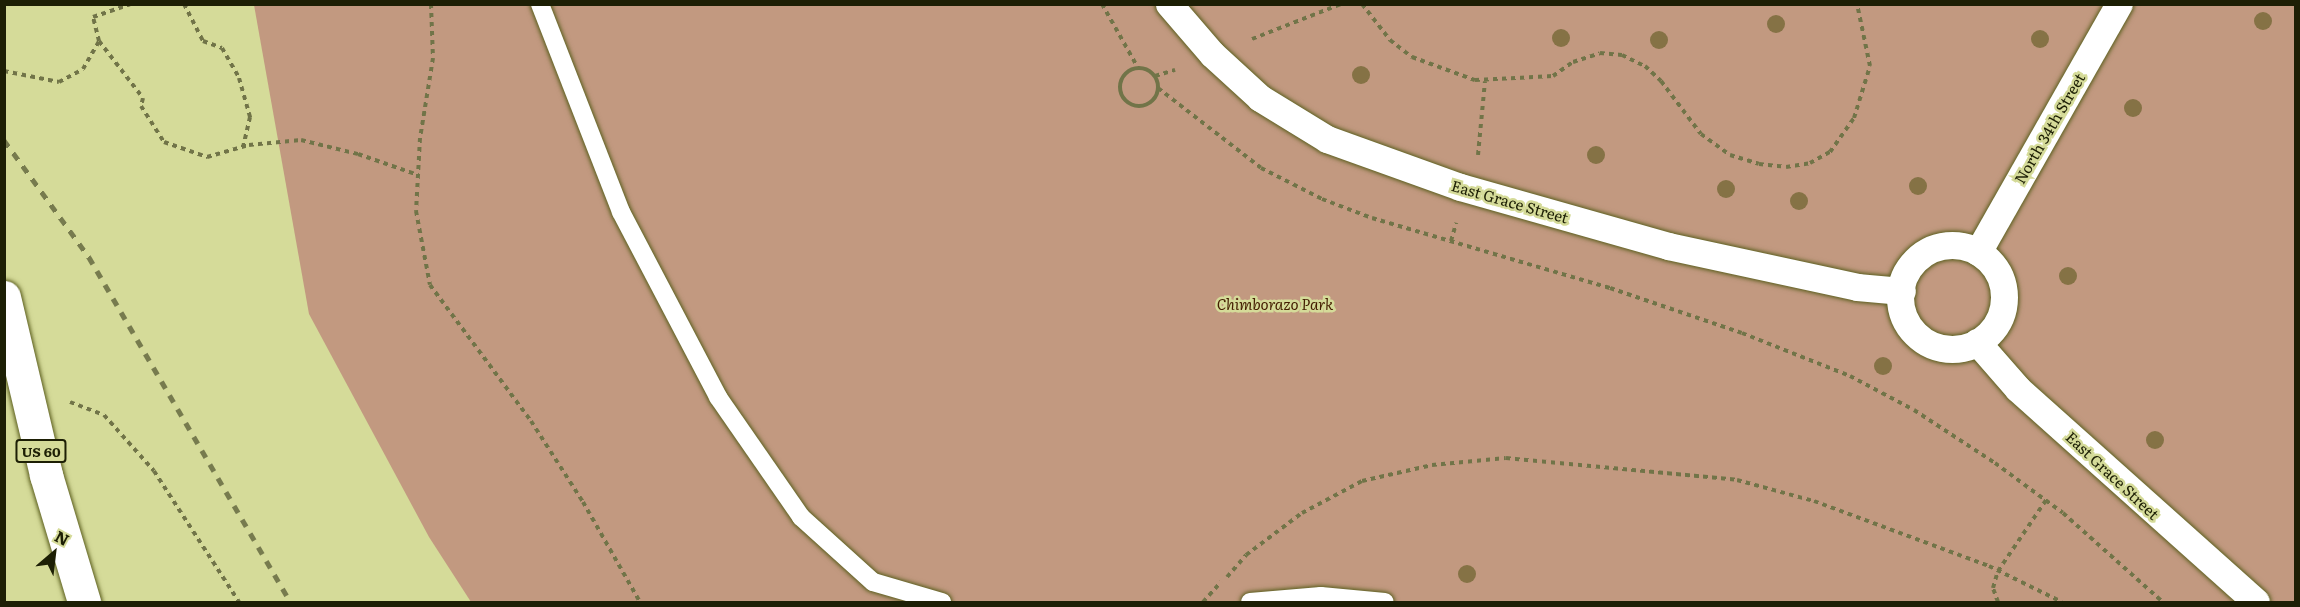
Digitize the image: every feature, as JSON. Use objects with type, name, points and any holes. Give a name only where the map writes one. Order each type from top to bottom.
[{"type":"main road","name":"US 60","points":[[4,297],[46,475],[84,603]]},
{"type":"street","name":"East Grace Street","points":[[1169,4],[1212,54],[1260,98],[1327,139],[1460,187],[1668,246],[1857,287],[1902,291]]},
{"type":"street","name":"North 34th Street","points":[[1978,252],[2119,4]]},
{"type":"street","points":[[1956,245],[1978,252],[1998,272],[2004,302],[1999,321],[1977,342],[1950,348],[1922,339],[1905,317],[1902,291],[1909,267],[1935,248],[1956,245]]},
{"type":"street","name":"East Grace Street","points":[[1977,342],[2018,389],[2256,603]]},
{"type":"lane","points":[[540,4],[621,212],[718,397],[809,524],[873,582],[942,603]]},
{"type":"lane","points":[[1250,603],[1321,596],[1385,603]]},
{"type":"path","points":[[130,4],[93,17],[99,41],[143,98],[141,106],[164,142],[207,157],[243,147],[301,140],[358,154],[418,175]]},
{"type":"path","points":[[184,4],[203,41],[222,48],[239,78],[250,117],[243,147]]},
{"type":"path","points":[[431,4],[433,58],[418,175],[416,211],[430,285],[531,421],[583,502],[640,603]]},
{"type":"path","points":[[1102,4],[1138,68],[1155,76],[1182,68]]},
{"type":"path","points":[[1246,41],[1341,4]]},
{"type":"path","points":[[1362,4],[1390,40],[1412,57],[1439,70],[1485,81],[1553,76],[1573,62],[1600,53],[1622,54],[1653,73],[1701,134],[1730,155],[1759,165],[1786,167],[1810,163],[1830,152],[1854,118],[1866,86],[1870,66],[1857,4]]},
{"type":"path","points":[[4,71],[58,82],[83,69],[99,41]]},
{"type":"path","points":[[1138,68],[1126,73],[1120,84],[1127,101],[1138,106],[1150,104],[1158,88]]},
{"type":"path","points":[[1155,76],[1158,88],[1261,168],[1322,199],[1372,218],[1610,288],[1742,333],[1839,372],[1914,410],[2046,500],[2163,603]]},
{"type":"path","points":[[1478,156],[1485,81]]},
{"type":"path","points":[[67,400],[104,415],[154,471],[239,603]]},
{"type":"path","points":[[1203,603],[1246,555],[1302,513],[1362,481],[1432,465],[1506,458],[1737,480],[1814,501],[1998,571],[2062,603]]},
{"type":"path","points":[[1998,603],[1993,588],[1998,571],[2046,500]]},
{"type":"green space","name":"Chimborazo Park","points":[[254,5],[2295,5],[2295,602],[471,602],[429,537],[309,314]]},
{"type":"railway","points":[[4,140],[89,257],[291,602]]}]
